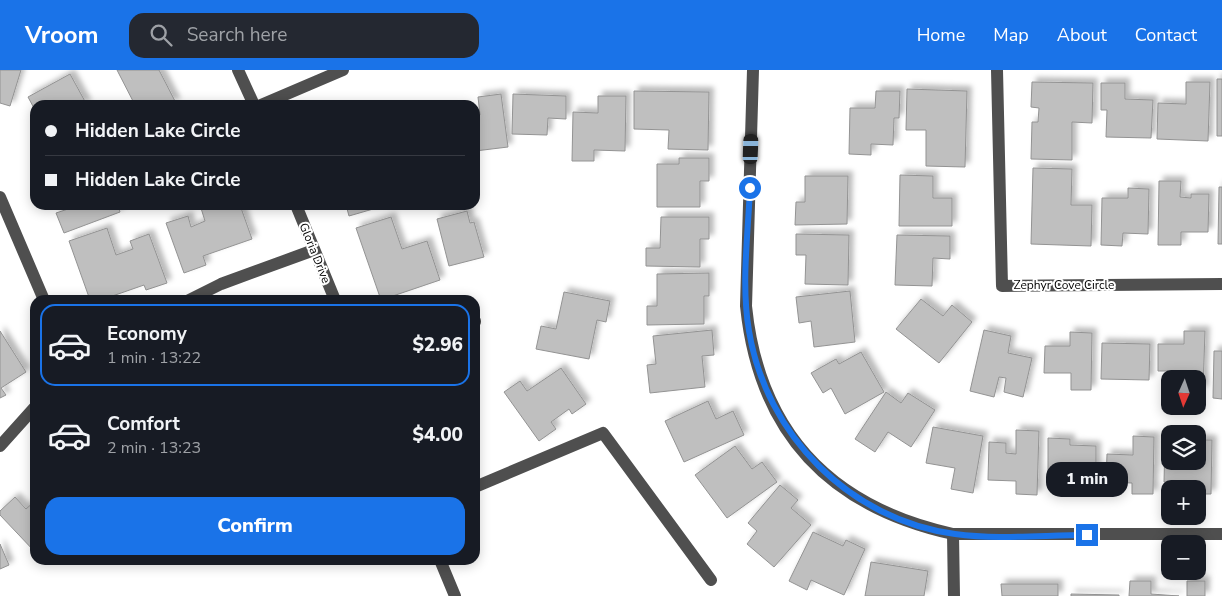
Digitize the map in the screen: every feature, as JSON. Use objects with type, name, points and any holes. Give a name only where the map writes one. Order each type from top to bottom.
[{"type":"street","points":[[238,70],[252,100]]},
{"type":"street","points":[[273,100],[343,70]]},
{"type":"street","points":[[753,70],[746,306],[755,360],[769,399],[792,436],[809,458],[833,481],[861,500],[887,514],[918,526],[953,534],[1222,534]]},
{"type":"street","name":"Zephyr Cove Circle","points":[[997,70],[1002,286],[1222,284]]},
{"type":"street","points":[[0,197],[42,295]]},
{"type":"street","name":"Gloria Drive","points":[[298,210],[332,295]]},
{"type":"street","points":[[198,295],[221,284],[314,250]]},
{"type":"street","points":[[0,446],[30,412]]},
{"type":"street","points":[[480,485],[603,433],[712,580]]},
{"type":"street","points":[[953,534],[954,596]]},
{"type":"street","points":[[442,565],[455,596]]},
{"type":"building","points":[[0,70],[21,70],[10,106],[0,103]]},
{"type":"building","points":[[117,70],[159,70],[174,100],[132,100]]},
{"type":"building","points":[[70,74],[84,100],[30,101],[28,97]]},
{"type":"building","points":[[1217,79],[1222,79],[1222,136],[1217,136]]},
{"type":"building","points":[[1032,82],[1093,83],[1092,123],[1072,122],[1072,160],[1031,159],[1032,122],[1038,122],[1039,108],[1031,107]]},
{"type":"building","points":[[1186,82],[1210,82],[1208,141],[1157,139],[1158,103],[1186,104]]},
{"type":"building","points":[[1101,83],[1125,83],[1125,99],[1153,100],[1151,138],[1106,137],[1107,110],[1101,110]]},
{"type":"building","points":[[907,89],[967,91],[965,167],[926,166],[926,130],[906,130]]},
{"type":"building","points":[[634,91],[709,92],[708,150],[668,149],[669,130],[634,129]]},
{"type":"building","points":[[876,91],[900,91],[899,118],[894,118],[893,145],[871,144],[871,155],[849,154],[850,108],[875,108]]},
{"type":"building","points":[[501,94],[508,147],[480,150],[480,100],[478,97]]},
{"type":"building","points":[[513,94],[566,96],[566,119],[548,118],[547,135],[512,134]]},
{"type":"building","points":[[598,96],[626,96],[625,151],[594,150],[594,161],[572,161],[573,112],[598,113]]},
{"type":"building","points":[[679,158],[709,158],[709,181],[700,181],[700,207],[657,207],[657,164],[679,164]]},
{"type":"building","points":[[1033,168],[1072,169],[1071,205],[1092,205],[1091,246],[1031,244]]},
{"type":"building","points":[[900,175],[933,176],[933,198],[952,198],[952,226],[899,226]]},
{"type":"building","points":[[805,176],[848,176],[847,224],[795,225],[796,202],[805,202]]},
{"type":"building","points":[[1159,181],[1181,181],[1180,197],[1191,198],[1191,194],[1209,194],[1208,232],[1181,232],[1181,245],[1158,245]]},
{"type":"building","points":[[1219,187],[1222,187],[1222,244],[1218,244]]},
{"type":"building","points":[[1128,188],[1149,189],[1148,234],[1123,233],[1122,246],[1101,245],[1102,198],[1128,198]]},
{"type":"building","points":[[65,210],[119,210],[120,212],[64,233],[56,213]]},
{"type":"building","points":[[202,210],[242,210],[252,239],[203,256],[206,265],[184,273],[166,223],[188,216],[191,227],[205,221]]},
{"type":"building","points":[[347,210],[370,210],[349,216]]},
{"type":"building","points":[[467,211],[470,223],[474,222],[484,257],[449,266],[437,219]]},
{"type":"building","points":[[391,217],[402,249],[427,241],[440,280],[396,295],[379,295],[356,228]]},
{"type":"building","points":[[661,217],[709,217],[709,239],[700,239],[700,267],[646,266],[646,248],[660,248]]},
{"type":"building","points":[[107,228],[116,255],[133,249],[130,241],[149,234],[167,283],[146,290],[144,285],[115,295],[88,295],[69,241]]},
{"type":"building","points":[[796,234],[849,235],[848,285],[805,284],[806,255],[796,255]]},
{"type":"building","points":[[897,235],[950,236],[950,259],[933,258],[932,286],[895,285]]},
{"type":"building","points":[[709,273],[709,296],[704,296],[704,324],[647,325],[647,306],[657,306],[657,274]]},
{"type":"building","points":[[850,291],[855,342],[814,347],[811,321],[799,323],[796,297]]},
{"type":"building","points":[[564,292],[610,301],[606,322],[597,320],[589,359],[536,349],[541,326],[556,329]]},
{"type":"building","points":[[921,299],[943,316],[952,305],[972,322],[939,363],[896,329]]},
{"type":"building","points":[[712,330],[714,355],[702,356],[705,387],[650,393],[647,365],[656,364],[653,336]]},
{"type":"building","points":[[984,330],[1011,336],[1008,353],[1032,358],[1023,397],[1004,392],[1006,378],[999,377],[994,397],[970,391]]},
{"type":"building","points":[[0,331],[26,372],[1,388],[6,395],[0,398]]},
{"type":"building","points":[[1184,331],[1205,331],[1204,370],[1158,371],[1158,344],[1184,344]]},
{"type":"building","points":[[1070,332],[1092,333],[1091,390],[1071,390],[1071,373],[1044,373],[1045,346],[1070,346]]},
{"type":"building","points":[[1102,343],[1150,344],[1149,380],[1101,379]]},
{"type":"building","points":[[1214,351],[1222,351],[1222,399],[1213,398]]},
{"type":"building","points":[[861,352],[884,392],[845,414],[831,388],[823,393],[811,373],[836,359],[839,364]]},
{"type":"building","points":[[561,368],[586,404],[572,414],[569,409],[551,422],[556,429],[539,441],[504,392],[520,381],[527,391]]},
{"type":"building","points":[[886,392],[901,403],[908,393],[935,410],[911,447],[888,432],[875,452],[855,439]]},
{"type":"building","points":[[708,401],[716,419],[733,411],[744,435],[684,462],[665,421]]},
{"type":"building","points":[[933,427],[983,436],[973,493],[951,489],[955,468],[926,463]]},
{"type":"building","points":[[1016,430],[1039,431],[1037,495],[1016,494],[1016,481],[988,480],[989,442],[1006,443],[1006,453],[1016,454]]},
{"type":"building","points":[[1133,436],[1154,437],[1153,494],[1132,494],[1132,483],[1106,482],[1107,454],[1133,455]]},
{"type":"building","points":[[1048,438],[1070,439],[1070,445],[1096,446],[1096,495],[1074,495],[1074,482],[1048,482]]},
{"type":"building","points":[[1206,440],[1212,440],[1211,494],[1206,494],[1206,480],[1164,480],[1164,470],[1206,470]]},
{"type":"building","points":[[735,446],[752,469],[762,462],[777,482],[727,518],[695,475]]},
{"type":"building","points":[[780,485],[798,500],[791,508],[811,525],[774,567],[747,544],[757,531],[748,523]]},
{"type":"building","points":[[15,497],[26,509],[30,505],[30,547],[0,515],[0,511]]},
{"type":"building","points":[[813,532],[843,546],[846,540],[865,549],[844,595],[811,580],[807,590],[789,581]]},
{"type":"building","points":[[0,544],[9,565],[0,569]]},
{"type":"building","points":[[871,562],[928,571],[924,596],[865,596]]},
{"type":"building","points":[[1130,581],[1151,581],[1151,594],[1179,596],[1129,596]]},
{"type":"building","points":[[1187,581],[1205,581],[1205,596],[1187,596]]},
{"type":"building","points":[[1001,584],[1058,584],[1058,596],[1002,596]]},
{"type":"building","points":[[1071,594],[1119,595],[1119,596],[1071,596]]},
{"type":"route","points":[[750,188],[746,306],[755,360],[769,399],[786,428],[809,458],[833,481],[861,500],[887,514],[918,526],[971,536],[1087,535]]}]
